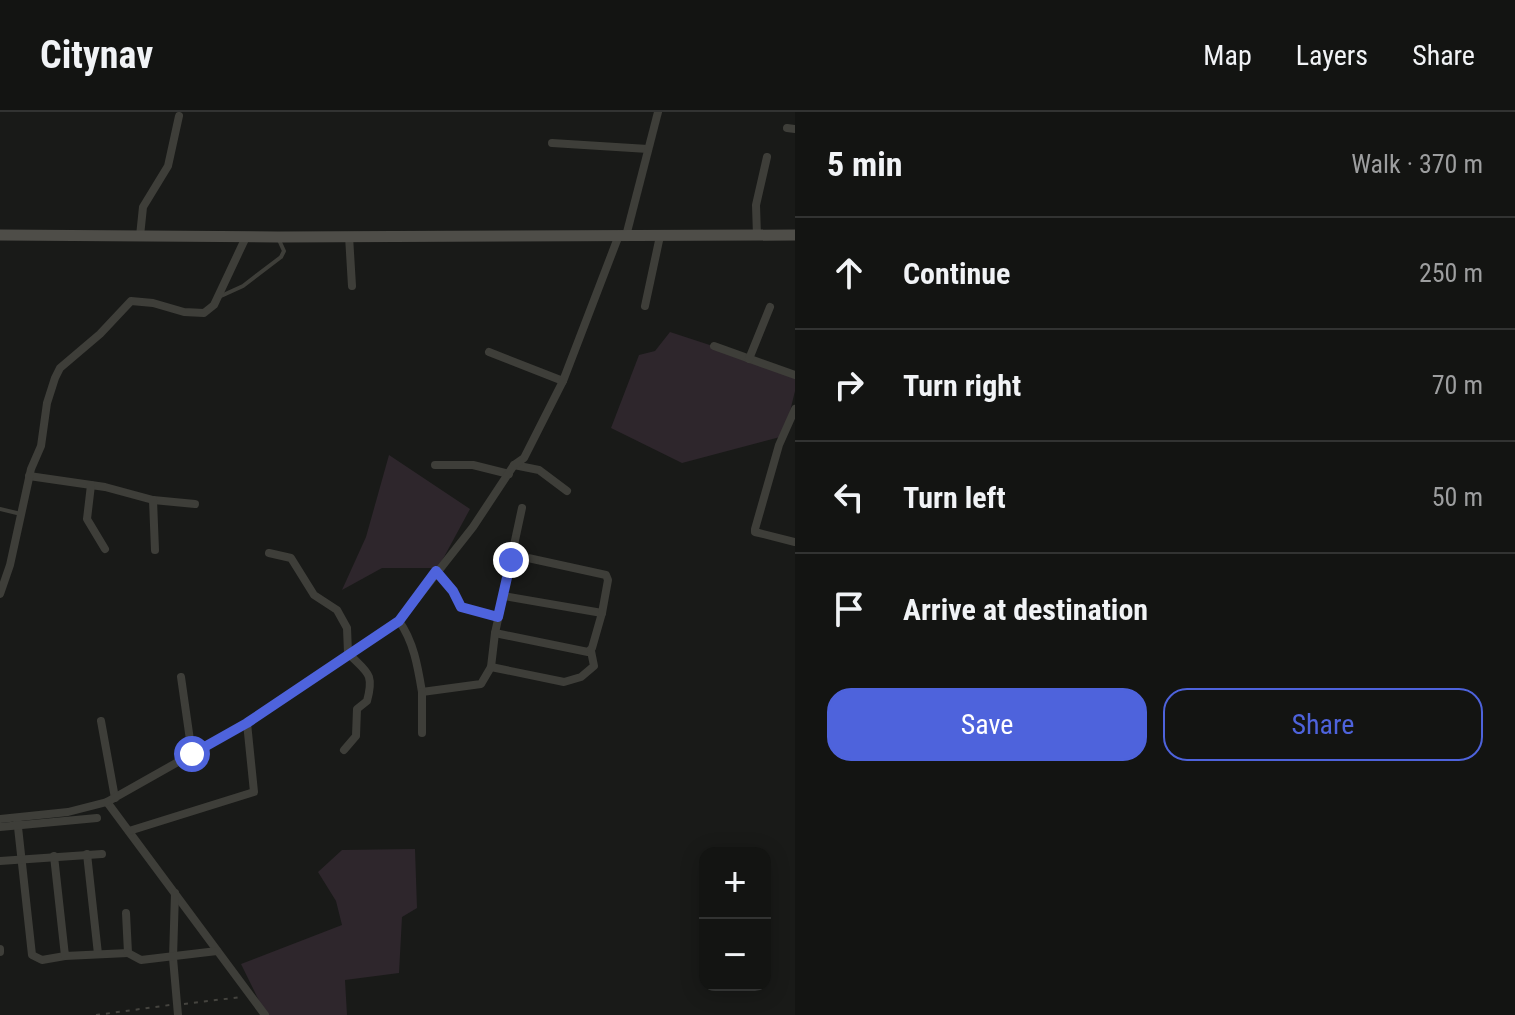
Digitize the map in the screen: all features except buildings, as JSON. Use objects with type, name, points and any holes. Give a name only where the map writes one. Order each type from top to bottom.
[{"type":"main road","points":[[0,235],[795,235]]},
{"type":"street","points":[[0,827],[84,810],[111,800],[247,723],[399,621],[524,458],[563,381],[622,236],[658,112]]},
{"type":"street","points":[[140,236],[141,214],[168,166],[179,116]]},
{"type":"street","points":[[552,143],[648,149]]},
{"type":"street","points":[[757,236],[756,205],[767,157]]},
{"type":"street","points":[[349,236],[352,286]]},
{"type":"street","points":[[645,306],[660,236]]},
{"type":"street","points":[[0,594],[10,565],[29,476],[41,446],[51,387],[60,368],[94,340],[131,301],[200,314],[214,305],[244,237]]},
{"type":"street","points":[[749,359],[770,307]]},
{"type":"street","points":[[714,346],[795,375]]},
{"type":"street","points":[[489,352],[563,381]]},
{"type":"street","points":[[795,409],[779,445],[755,529],[755,532],[795,542]]},
{"type":"street","points":[[435,465],[539,470],[567,491]]},
{"type":"street","points":[[29,476],[91,485],[153,500],[195,504]]},
{"type":"street","points":[[91,485],[87,519],[105,549]]},
{"type":"street","points":[[153,500],[155,550]]},
{"type":"street","points":[[422,692],[481,684],[486,680],[522,508]]},
{"type":"street","points":[[269,553],[291,558],[314,595],[337,610],[347,628],[348,653],[368,670],[367,701],[355,713],[356,736],[344,750]]},
{"type":"street","points":[[491,667],[551,680],[572,681],[594,666],[591,651],[602,613],[608,580],[606,575],[519,556],[511,560]]},
{"type":"street","points":[[436,571],[453,591],[461,607],[498,617]]},
{"type":"street","points":[[504,596],[602,613]]},
{"type":"street","points":[[399,621],[415,658],[422,692],[422,733]]},
{"type":"street","points":[[495,633],[591,651]]},
{"type":"street","points":[[181,677],[192,754]]},
{"type":"street","points":[[101,721],[111,800],[129,831],[265,1015]]},
{"type":"street","points":[[129,831],[254,792],[247,723]]},
{"type":"street","points":[[0,819],[17,822],[97,818]]},
{"type":"street","points":[[17,822],[32,955],[42,960],[128,953],[141,960],[217,951]]},
{"type":"street","points":[[87,854],[98,954]]},
{"type":"street","points":[[0,861],[102,854]]},
{"type":"street","points":[[54,856],[65,956]]},
{"type":"street","points":[[175,893],[173,958],[178,1015]]},
{"type":"street","points":[[126,913],[128,953]]},
{"type":"lane","points":[[218,297],[243,286],[281,257],[284,251],[278,237]]},
{"type":"lane","points":[[0,509],[21,514]]},
{"type":"lane","points":[[0,563],[10,565]]},
{"type":"path","points":[[96,1015],[250,996]]},
{"type":"shaded area","points":[[670,332],[795,373],[795,391],[784,436],[682,463],[611,428],[639,355],[655,351]]},
{"type":"shaded area","points":[[389,455],[470,509],[438,568],[382,568],[342,590],[366,537]]},
{"type":"shaded area","points":[[415,849],[417,908],[402,917],[399,973],[345,980],[347,1015],[266,1015],[241,964],[342,925],[336,901],[318,872],[342,850]]},
{"type":"route","points":[[192,754],[247,723],[399,621],[436,571],[465,610],[498,617],[511,560]]}]
